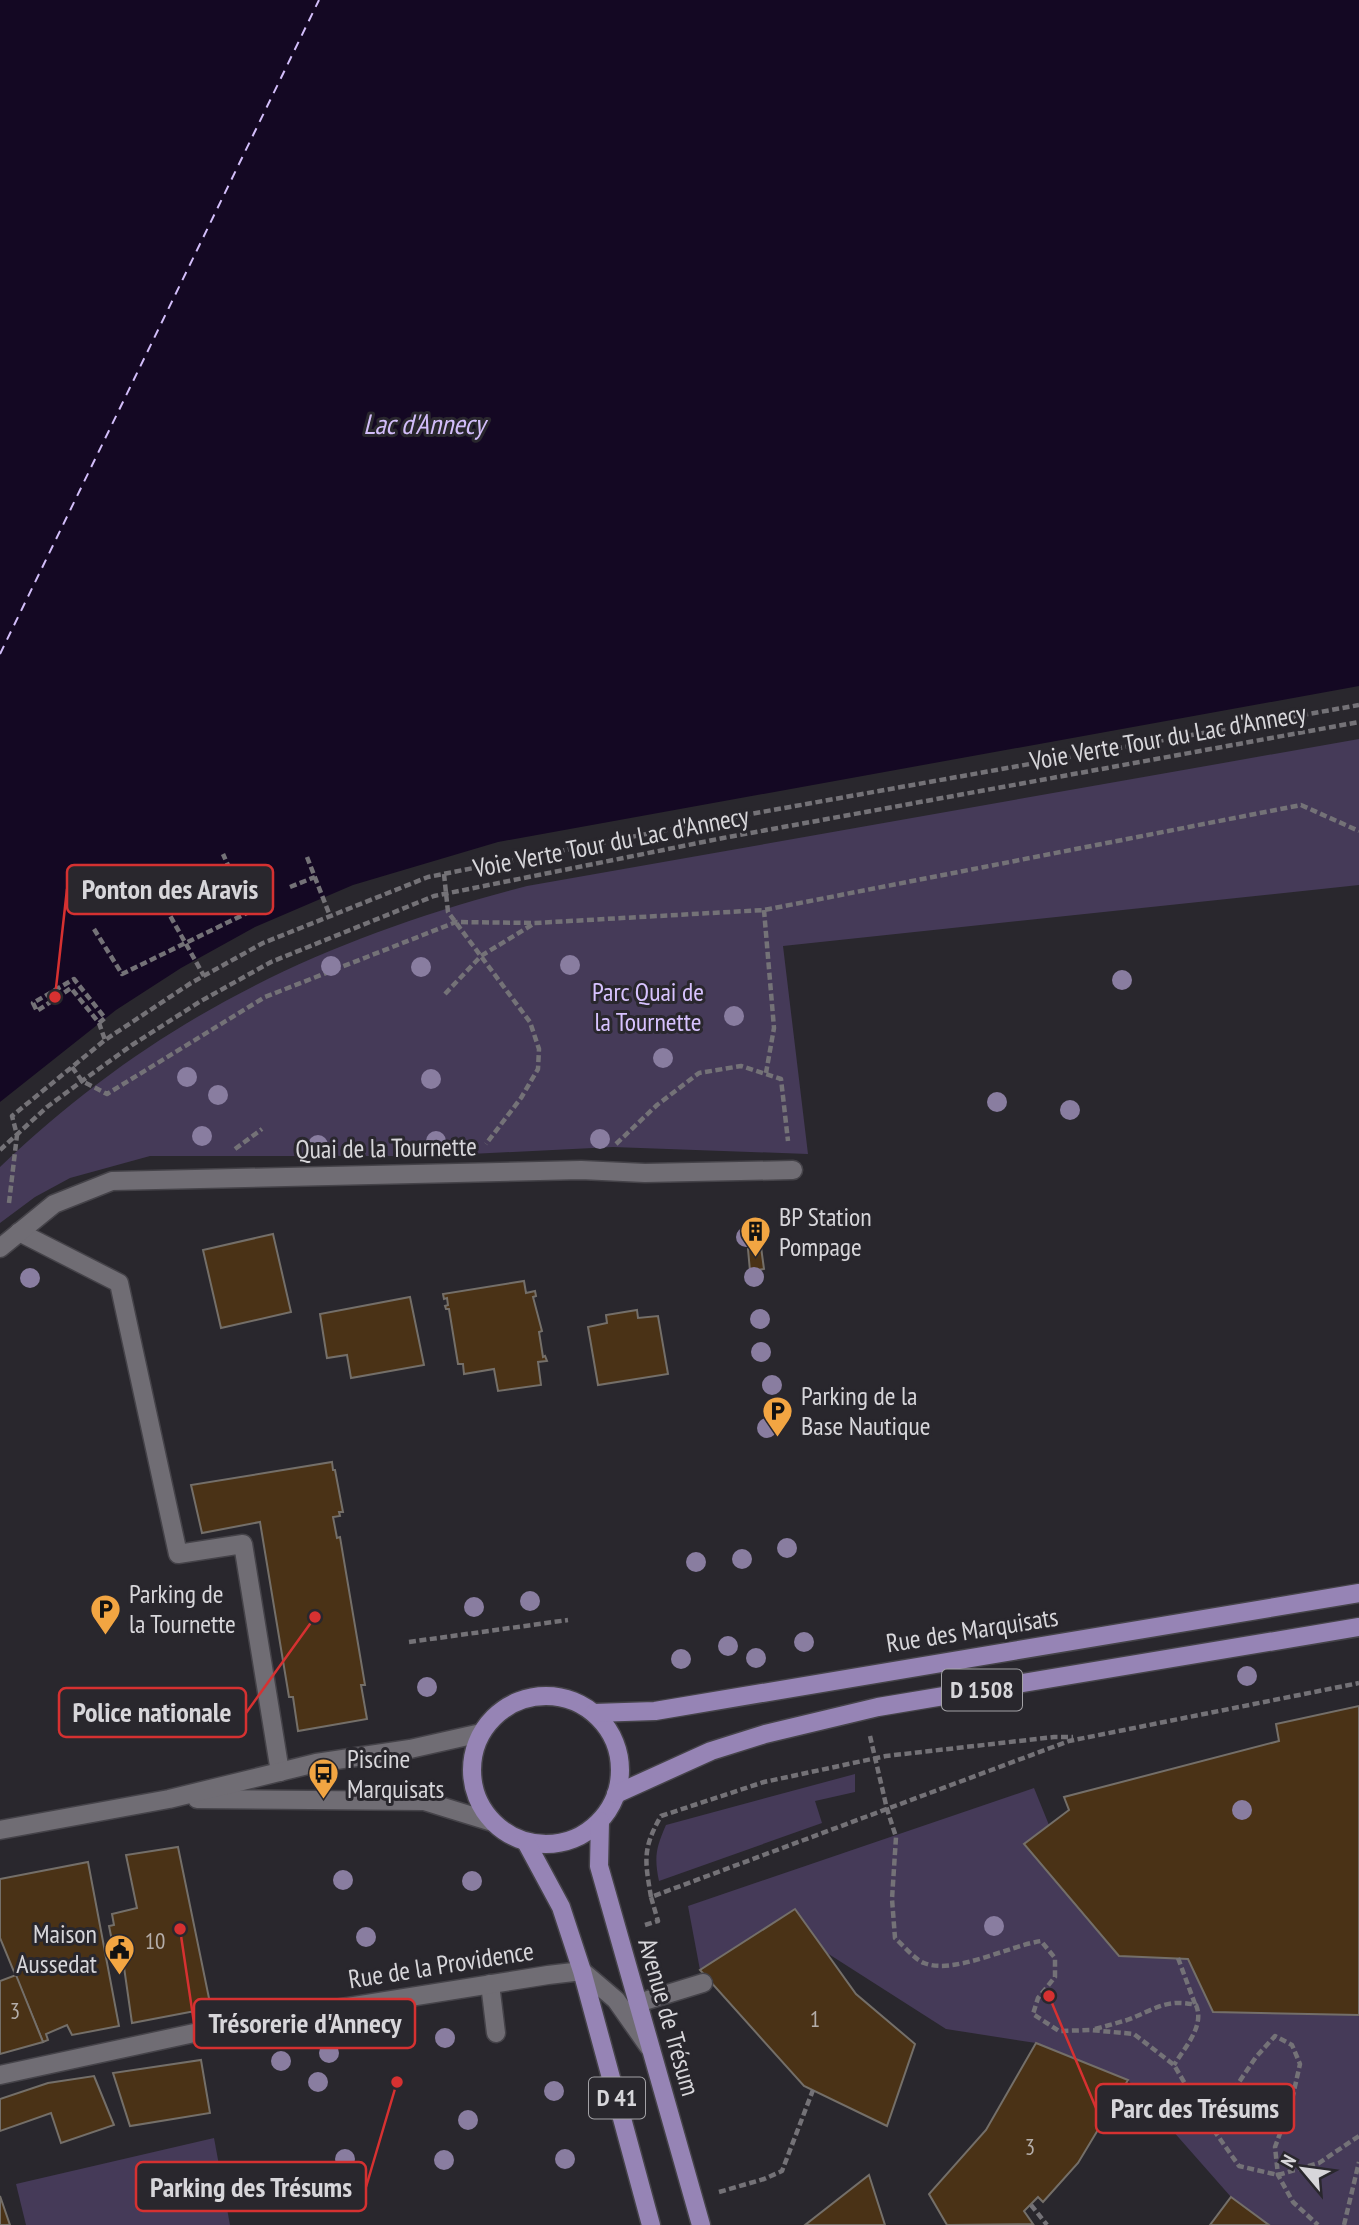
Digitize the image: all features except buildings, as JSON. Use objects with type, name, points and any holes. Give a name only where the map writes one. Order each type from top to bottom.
[{"type":"main road","name":"Quai de la Tournette","points":[[0,1248],[54,1204],[112,1181],[592,1170],[645,1173],[793,1170]]},
{"type":"main road","points":[[19,1232],[119,1283],[178,1553],[243,1544],[280,1772]]},
{"type":"main road","name":"Rue des Marquisats","points":[[594,1713],[655,1711],[1359,1593]]},
{"type":"main road","name":"D 1508","points":[[616,1794],[711,1751],[765,1734],[878,1707],[1359,1627]]},
{"type":"main road","points":[[530,1698],[563,1698],[594,1713],[604,1724],[617,1750],[619,1780],[616,1794],[600,1821],[578,1837],[539,1844],[508,1834],[492,1822],[482,1810],[472,1780],[471,1764],[481,1733],[490,1722],[509,1705],[530,1698]]},
{"type":"main road","points":[[0,1830],[169,1799],[316,1763],[410,1749],[481,1733]]},
{"type":"main road","points":[[169,1799],[424,1801],[492,1822]]},
{"type":"main road","name":"Avenue de Trésum","points":[[600,1821],[599,1866],[701,2225]]},
{"type":"main road","name":"D 41","points":[[526,1842],[561,1908],[582,1971],[650,2225]]},
{"type":"main road","points":[[582,1971],[616,2000],[650,2049]]},
{"type":"main road","name":"Rue de la Providence","points":[[0,2075],[240,2024],[582,1971]]},
{"type":"main road","points":[[638,2003],[703,1983]]},
{"type":"main road","points":[[490,1984],[496,2033]]},
{"type":"path","points":[[9,1206],[9,1187],[17,1135],[12,1116],[105,1040],[204,976],[263,943],[428,877],[716,820],[1359,705]]},
{"type":"path","name":"Voie Verte Tour du Lac d'Annecy","points":[[0,1150],[47,1107],[82,1081],[201,1001],[271,962],[434,896],[723,838],[1359,722]]},
{"type":"path","points":[[72,1067],[82,1081],[107,1094],[265,997],[456,922],[536,923],[764,909],[1301,805],[1359,831]]},
{"type":"path","points":[[94,929],[122,974],[249,912],[223,854]]},
{"type":"path","points":[[307,857],[330,916]]},
{"type":"path","points":[[444,874],[448,912],[530,1022],[539,1049],[538,1069],[521,1098],[486,1141],[481,1172]]},
{"type":"path","points":[[290,887],[315,877]]},
{"type":"path","points":[[155,889],[204,976]]},
{"type":"path","points":[[764,909],[774,1028],[766,1073]]},
{"type":"path","points":[[445,994],[481,956],[536,923]]},
{"type":"path","points":[[99,1023],[105,1018],[74,979],[33,1003],[37,1011],[71,988],[99,1023],[105,1040]]},
{"type":"path","points":[[592,1170],[657,1105],[699,1073],[741,1066],[781,1079],[793,1170]]},
{"type":"path","points":[[409,1642],[568,1620]]},
{"type":"path","points":[[651,1897],[1069,1741],[1359,1683]]},
{"type":"path","points":[[864,1712],[896,1837],[892,1899],[895,1938],[924,1963],[958,1966],[1023,1944],[1041,1941],[1055,1958],[1055,1977],[1038,1998],[1033,2014],[1059,2031],[1091,2030],[1134,2034],[1174,2065],[1239,2166],[1278,2175],[1320,2163],[1359,2136]]},
{"type":"path","points":[[619,1933],[658,1921],[645,1860],[650,1835],[661,1816],[764,1782],[876,1758],[1054,1737],[1087,1737]]},
{"type":"path","points":[[1174,2065],[1198,2026],[1200,2014],[1178,1958]]},
{"type":"path","points":[[1091,2030],[1127,2020],[1166,2003],[1180,2001],[1196,2005]]},
{"type":"path","points":[[1191,2094],[1211,2095],[1237,2085],[1256,2057],[1275,2036],[1292,2045],[1300,2064],[1291,2104],[1275,2147],[1278,2175],[1293,2202],[1318,2225]]},
{"type":"path","points":[[694,2199],[764,2179],[782,2171],[813,2090]]},
{"type":"path","points":[[1344,2225],[1359,2162]]},
{"type":"path","points":[[1031,2205],[1047,2225]]},
{"type":"green space","name":"Parc Quai de la Tournette","points":[[1359,739],[1359,885],[783,946],[808,1154],[613,1147],[431,1156],[150,1156],[70,1178],[35,1197],[0,1223],[0,1167],[59,1115],[119,1068],[181,1027],[244,991],[311,959],[380,931],[527,886]]},
{"type":"green space","points":[[855,1774],[855,1792],[815,1801],[822,1823],[659,1881],[657,1853],[666,1825]]},
{"type":"green space","points":[[1034,1788],[1049,1825],[1025,1844],[1119,1956],[1188,1959],[1359,2015],[1359,2225],[1269,2225],[1231,2197],[1128,2080],[1036,2043],[946,2029],[827,1953],[795,1909],[700,1970],[688,1906]]},
{"type":"green space","points":[[214,2138],[230,2225],[26,2225],[16,2184]]},
{"type":"water","name":"Lac d'Annecy","points":[[0,0],[1359,0],[1359,686],[498,842],[353,885],[255,927],[181,968],[116,1010],[0,1102]]},
{"type":"ferry route","points":[[0,654],[319,0]]},
{"type":"place","name":"Ponton des Aravis","points":[[55,997]]},
{"type":"place","name":"BP Station Pompage","points":[[756,1259]]},
{"type":"place","name":"Parking de la Base Nautique","points":[[778,1438]]},
{"type":"place","name":"Police nationale","points":[[315,1617]]},
{"type":"place","name":"Parking de la Tournette","points":[[106,1636]]},
{"type":"place","name":"Piscine Marquisats","points":[[324,1801]]},
{"type":"place","name":"Trésorerie d'Annecy","points":[[180,1929]]},
{"type":"place","name":"Maison Aussedat","points":[[120,1976]]},
{"type":"place","name":"Parc des Trésums","points":[[1049,1996]]},
{"type":"place","name":"Parking des Trésums","points":[[397,2082]]}]
